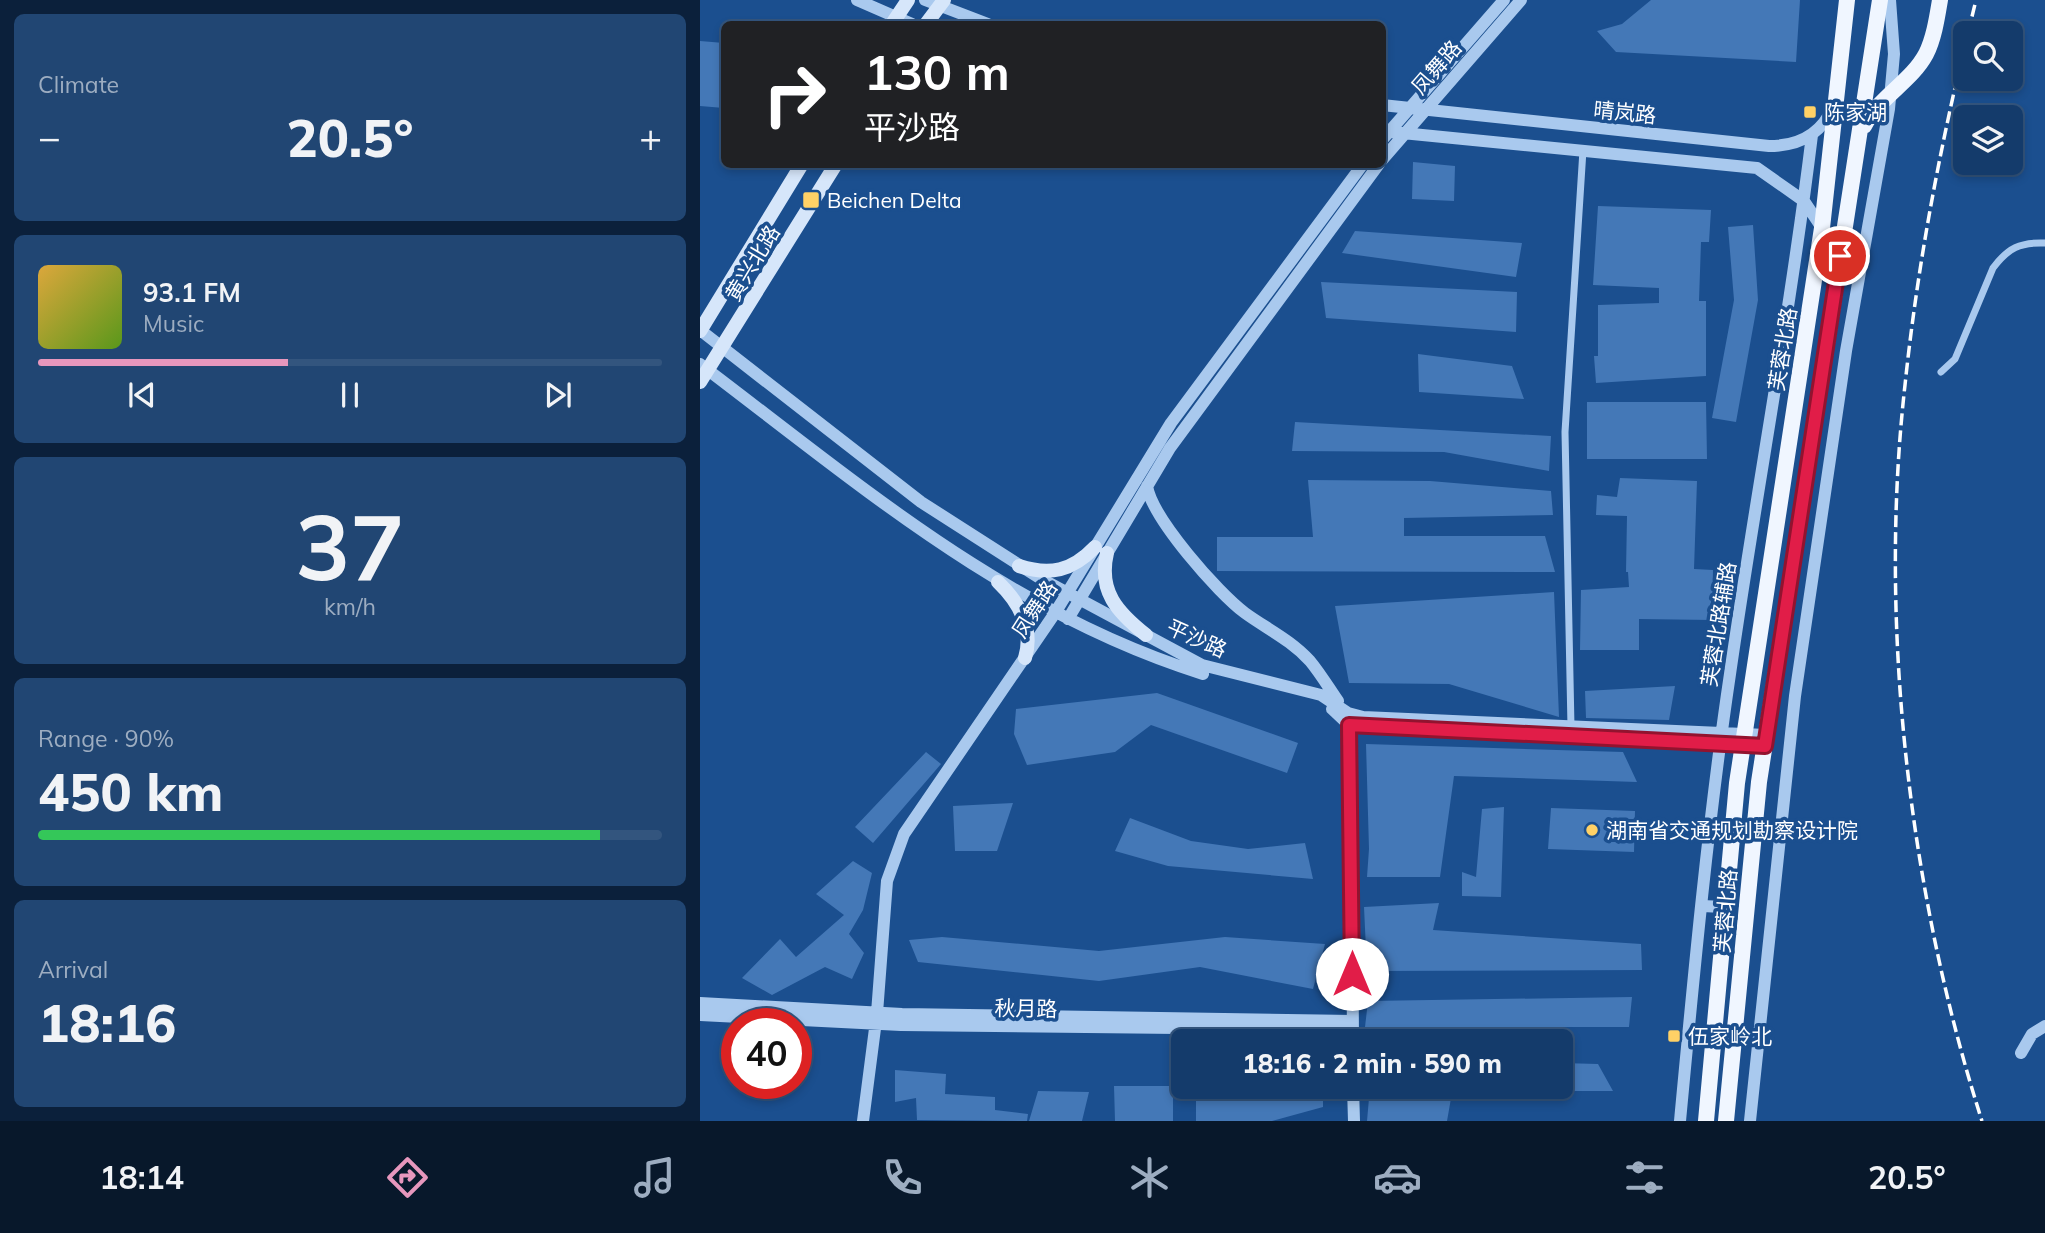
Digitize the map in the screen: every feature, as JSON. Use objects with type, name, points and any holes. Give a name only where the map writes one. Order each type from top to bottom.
[{"type":"main road","points":[[894,21],[908,0]]},
{"type":"main road","name":"芙蓉北路","points":[[1706,1121],[1724,907],[1744,739],[1822,228],[1847,0]]},
{"type":"main road","name":"芙蓉北路","points":[[1726,1121],[1765,740],[1880,0]]},
{"type":"main road","points":[[1860,134],[1876,106],[1926,54],[1940,0]]},
{"type":"main road","points":[[928,21],[942,3]]},
{"type":"main road","name":"黄兴北路","points":[[700,330],[800,168]]},
{"type":"main road","name":"黄兴北路","points":[[703,372],[723,348],[834,168]]},
{"type":"main road","points":[[1019,566],[1037,571],[1061,570],[1074,566],[1101,550],[1104,579],[1110,598],[1122,615],[1146,635]]},
{"type":"main road","points":[[999,582],[1014,599],[1026,627],[1028,647],[1025,658]]},
{"type":"street","points":[[857,0],[894,21]]},
{"type":"street","points":[[925,0],[942,3],[981,21]]},
{"type":"street","name":"凤舞路","points":[[1386,133],[1504,0]]},
{"type":"street","name":"凤舞路","points":[[1386,156],[1521,0]]},
{"type":"street","points":[[1750,1121],[1795,696],[1846,351],[1890,93],[1894,54],[1890,0]]},
{"type":"street","points":[[1812,135],[1822,126],[1838,94]]},
{"type":"street","name":"晴岚路","points":[[1386,105],[1769,146],[1798,143],[1812,135]]},
{"type":"street","name":"晴岚路","points":[[1386,134],[1406,133],[1757,168],[1804,201],[1822,228]]},
{"type":"street","name":"芙蓉北路辅路","points":[[1680,1121],[1721,738],[1812,135]]},
{"type":"street","points":[[1571,730],[1565,432],[1583,150]]},
{"type":"street","name":"凤舞路","points":[[863,1121],[877,1019],[887,881],[893,859],[920,807],[1025,658],[1061,616],[1171,423],[1360,168]]},
{"type":"street","name":"凤舞路","points":[[1101,550],[1214,386],[1377,168]]},
{"type":"street","points":[[1941,372],[1955,359],[1993,268],[2002,256],[2020,244],[2045,243]]},
{"type":"street","name":"平沙路","points":[[700,330],[921,502],[1019,566],[1202,665],[1321,695],[1348,713],[1370,718],[1765,740]]},
{"type":"street","name":"平沙路","points":[[703,372],[917,529],[999,582],[1061,616],[1168,662],[1242,685],[1325,705],[1349,725],[1571,730]]},
{"type":"street","points":[[1763,459],[1785,463]]},
{"type":"street","points":[[1147,486],[1151,501],[1162,517],[1226,597],[1288,641],[1310,661],[1342,708],[1349,725],[1353,1029]]},
{"type":"street","points":[[1702,906],[1724,907]]},
{"type":"street","name":"秋月路","points":[[700,1003],[877,1019]]},
{"type":"street","name":"秋月路","points":[[700,1015],[1274,1029]]},
{"type":"street","points":[[2021,1053],[2032,1034],[2045,1026]]},
{"type":"street","points":[[1353,1099],[1353,1121]]},
{"type":"building","points":[[1651,0],[1800,0],[1796,62],[1616,52],[1597,31],[1622,24]]},
{"type":"building","points":[[700,41],[721,43],[721,108],[700,106]]},
{"type":"building","points":[[1413,162],[1455,166],[1454,201],[1412,199]]},
{"type":"building","points":[[1598,206],[1711,210],[1709,242],[1701,242],[1699,301],[1706,301],[1706,376],[1596,383],[1594,356],[1598,356],[1598,305],[1659,303],[1659,288],[1593,285]]},
{"type":"building","points":[[1753,225],[1758,300],[1736,422],[1712,418],[1734,300],[1728,227]]},
{"type":"building","points":[[1355,231],[1522,243],[1516,277],[1342,253]]},
{"type":"building","points":[[1321,282],[1517,292],[1516,332],[1326,318]]},
{"type":"building","points":[[1418,354],[1512,366],[1524,399],[1419,392]]},
{"type":"building","points":[[1587,402],[1706,402],[1707,459],[1587,459]]},
{"type":"building","points":[[1295,422],[1551,436],[1549,471],[1444,452],[1292,451]]},
{"type":"building","points":[[1620,478],[1697,481],[1694,569],[1713,570],[1712,620],[1639,619],[1639,650],[1580,650],[1581,590],[1629,587],[1626,572],[1627,516],[1596,515],[1597,495],[1617,497]]},
{"type":"building","points":[[1308,480],[1430,481],[1551,491],[1553,515],[1404,518],[1404,536],[1545,536],[1555,572],[1217,571],[1217,537],[1313,537]]},
{"type":"building","points":[[1554,592],[1559,717],[1449,684],[1349,683],[1335,606]]},
{"type":"building","points":[[1675,686],[1669,720],[1586,718],[1585,691]]},
{"type":"building","points":[[1157,693],[1298,743],[1287,773],[1151,725],[1115,752],[1027,765],[1014,734],[1016,709]]},
{"type":"building","points":[[1366,744],[1623,752],[1637,782],[1454,776],[1440,877],[1367,877],[1369,849]]},
{"type":"building","points":[[926,752],[941,764],[873,843],[855,827]]},
{"type":"building","points":[[1013,803],[997,851],[955,851],[953,806]]},
{"type":"building","points":[[1504,807],[1501,897],[1462,896],[1462,872],[1476,877],[1482,809]]},
{"type":"building","name":"湖南省交通规划勘察设计院","points":[[1551,808],[1635,811],[1634,852],[1548,849]]},
{"type":"building","points":[[1130,818],[1191,841],[1248,849],[1305,843],[1313,879],[1168,866],[1115,851]]},
{"type":"building","points":[[853,861],[872,873],[863,910],[849,934],[864,953],[852,979],[825,967],[772,995],[742,978],[780,939],[796,957],[844,915],[816,894]]},
{"type":"building","points":[[1439,903],[1433,930],[1641,944],[1642,970],[1367,971],[1364,907]]},
{"type":"building","points":[[942,937],[1099,951],[1225,937],[1325,944],[1313,989],[1200,967],[1099,981],[918,962],[909,940]]},
{"type":"building","points":[[1632,997],[1629,1027],[1365,1027],[1368,1001]]},
{"type":"building","points":[[1573,1063],[1598,1064],[1613,1091],[1573,1091]]},
{"type":"building","points":[[895,1070],[946,1074],[945,1094],[995,1097],[995,1110],[1028,1114],[1027,1121],[917,1120],[916,1098],[895,1102]]},
{"type":"building","points":[[1114,1086],[1171,1086],[1173,1121],[1115,1121]]},
{"type":"building","points":[[1038,1091],[1089,1092],[1082,1121],[1029,1121]]},
{"type":"building","points":[[1196,1099],[1323,1099],[1323,1107],[1272,1121],[1196,1121]]},
{"type":"building","points":[[1369,1099],[1451,1099],[1447,1121],[1367,1121]]},
{"type":"railway","points":[[1971,21],[1976,0]]},
{"type":"railway","points":[[1955,91],[1929,214],[1910,342],[1898,476],[1895,568],[1898,662],[1918,851],[1935,943],[1982,1121]]},
{"type":"place","name":"陈家湖","points":[[1810,112]]},
{"type":"place","name":"Beichen Delta","points":[[811,200]]},
{"type":"place","name":"湖南省交通规划勘察设计院","points":[[1592,830]]},
{"type":"place","name":"伍家岭北","points":[[1674,1036]]},
{"type":"route","points":[[1352,974],[1349,725],[1765,746],[1840,256]]}]
